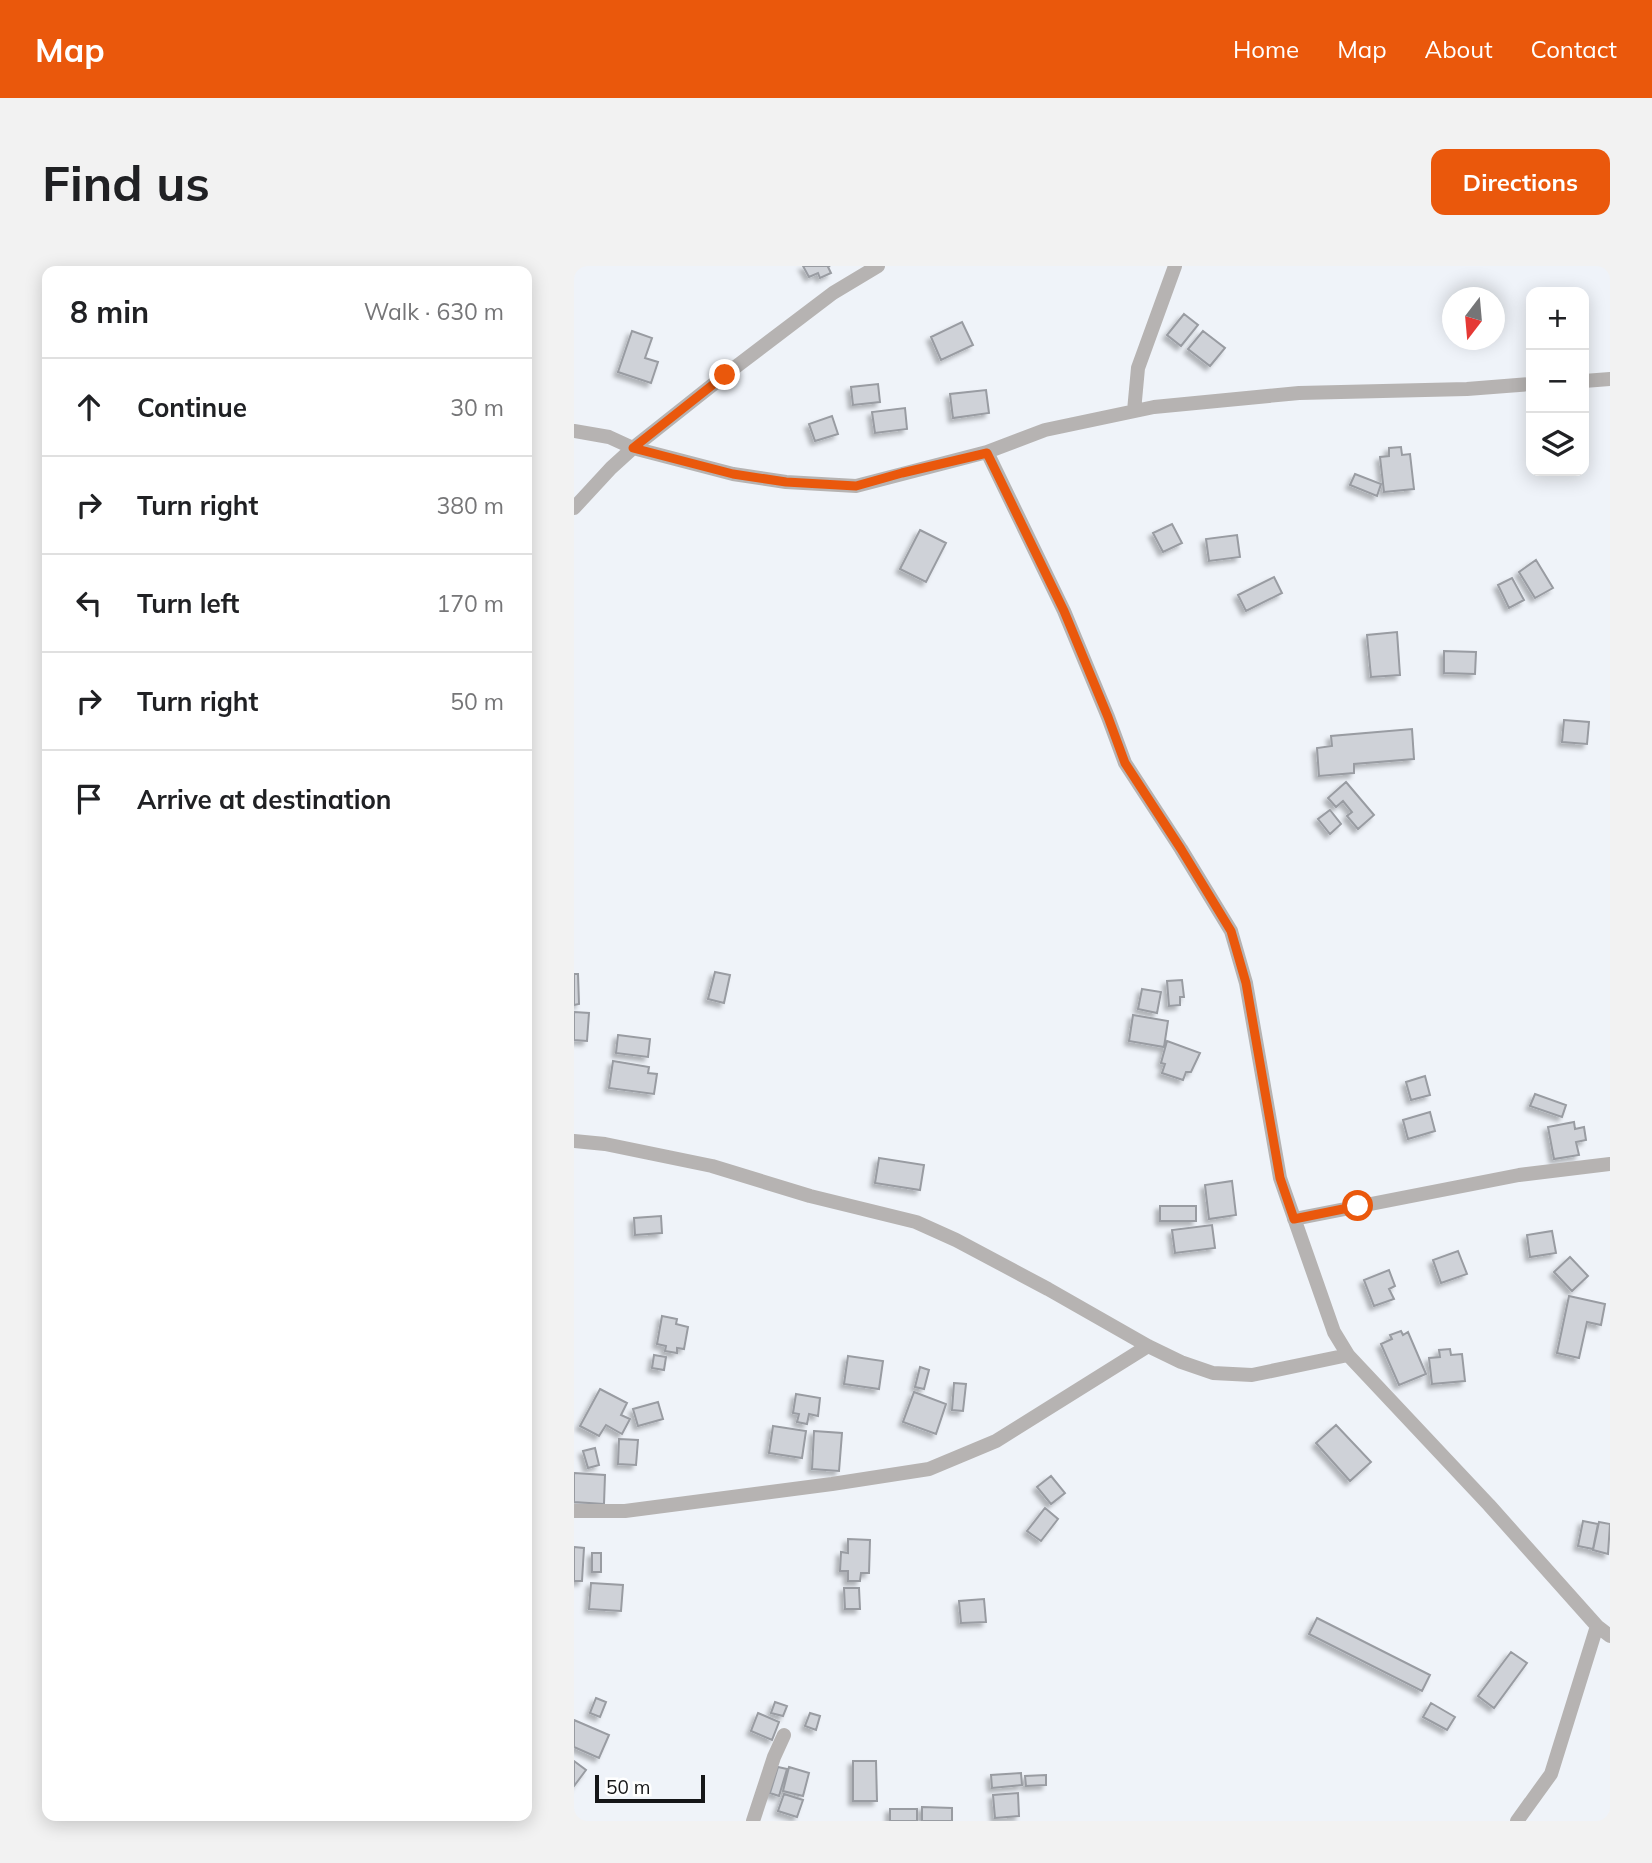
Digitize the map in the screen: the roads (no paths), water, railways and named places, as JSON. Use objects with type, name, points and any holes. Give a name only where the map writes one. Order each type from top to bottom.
[{"type":"street","points":[[574,508],[633,448],[823,302],[878,266]]},
{"type":"street","points":[[1134,411],[1138,368],[1175,266]]},
{"type":"street","points":[[1589,381],[1610,379]]},
{"type":"street","points":[[574,431],[609,437],[633,448],[733,474],[786,482],[856,486],[987,453],[1045,430],[1154,407],[1299,393],[1467,389],[1526,384]]},
{"type":"street","points":[[987,453],[1064,611],[1125,763],[1231,931],[1246,983],[1280,1178],[1334,1332],[1348,1355],[1597,1626],[1610,1636]]},
{"type":"street","points":[[574,1141],[605,1144],[712,1166],[810,1196],[916,1222],[1048,1289],[1148,1346],[1181,1362],[1213,1373],[1252,1375],[1348,1355]]},
{"type":"street","points":[[1294,1219],[1519,1175],[1610,1164]]},
{"type":"street","points":[[574,1511],[625,1511],[929,1469],[996,1441],[1148,1346]]},
{"type":"street","points":[[1517,1821],[1551,1774],[1597,1626]]},
{"type":"street","points":[[753,1821],[784,1735]]}]
